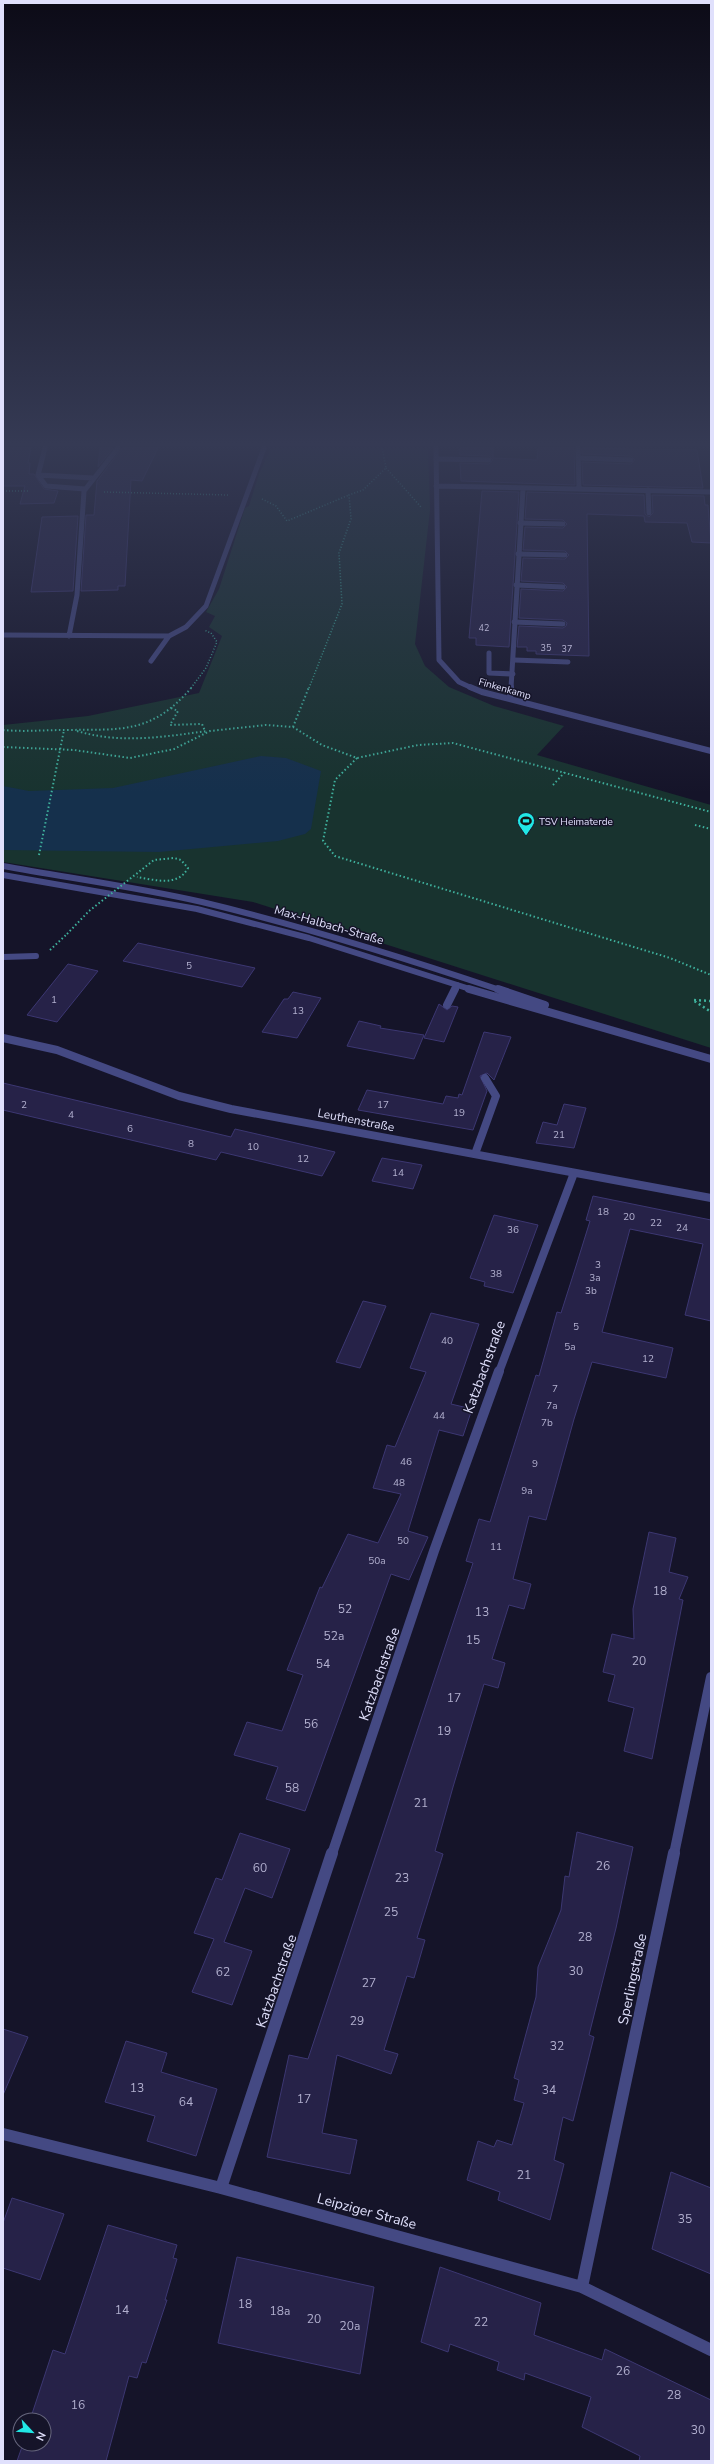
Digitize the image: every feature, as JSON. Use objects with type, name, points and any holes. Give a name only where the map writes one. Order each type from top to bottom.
[{"type":"street","points":[[68,636],[77,595],[79,563]]},
{"type":"street","points":[[151,661],[169,636],[186,627],[206,606],[222,563]]},
{"type":"street","name":"Finkenkamp","points":[[437,563],[438,660],[459,682],[482,692],[510,700],[711,751]]},
{"type":"street","points":[[510,700],[514,674],[514,622],[517,563]]},
{"type":"street","points":[[516,585],[563,587]]},
{"type":"street","points":[[514,622],[563,624]]},
{"type":"street","points":[[3,635],[169,636]]},
{"type":"street","points":[[489,653],[489,673],[514,674]]},
{"type":"street","points":[[514,660],[568,662]]},
{"type":"street","name":"Max-Halbach-Straße","points":[[3,866],[199,902],[314,931],[432,966],[640,1038]]},
{"type":"street","name":"Max-Halbach-Straße","points":[[3,875],[197,908],[309,938],[457,985],[711,1059]]},
{"type":"street","points":[[3,957],[36,956]]},
{"type":"street","points":[[447,1006],[457,985]]},
{"type":"street","name":"Leuthenstraße","points":[[3,1038],[57,1050],[179,1096],[231,1109],[711,1198]]},
{"type":"street","points":[[475,1154],[496,1096],[485,1078]]},
{"type":"street","name":"Katzbachstraße","points":[[221,2188],[470,1450],[521,1306],[574,1172]]},
{"type":"street","name":"Sperlingstraße","points":[[582,2287],[711,1677]]},
{"type":"street","name":"Leipziger Straße","points":[[3,2134],[221,2188],[582,2287],[711,2350]]},
{"type":"path","points":[[293,727],[342,604],[340,563]]},
{"type":"path","points":[[3,730],[76,730],[136,727],[159,716],[194,686],[217,642],[209,632]]},
{"type":"path","points":[[171,707],[178,711],[170,725],[202,724],[205,732]]},
{"type":"path","points":[[76,730],[93,736],[119,739],[266,726],[293,727],[322,745],[357,758],[418,745],[453,743],[711,812]]},
{"type":"path","points":[[39,857],[64,730]]},
{"type":"path","points":[[3,747],[61,749],[130,758],[174,748],[210,731]]},
{"type":"path","points":[[357,758],[339,776],[333,785],[323,841],[326,848],[335,856],[663,956],[711,975]]},
{"type":"path","points":[[553,785],[565,772]]},
{"type":"path","points":[[696,825],[711,829]]},
{"type":"path","points":[[36,956],[45,955],[89,910],[154,860],[174,858],[181,860],[188,868],[182,876],[169,881],[137,877]]},
{"type":"path","points":[[711,1002],[693,1000],[711,1012]]},
{"type":"green space","points":[[227,563],[424,563],[415,644],[425,666],[449,687],[494,706],[564,726],[537,755],[711,805],[711,1048],[253,902],[3,862],[3,725],[88,716],[199,693],[222,636],[209,627],[215,616],[206,612],[219,589]]},
{"type":"water","points":[[261,756],[286,758],[321,771],[311,829],[305,834],[278,841],[159,852],[3,850],[3,786],[29,791],[113,788]]},
{"type":"building","points":[[35,563],[75,563],[73,591],[31,592]]},
{"type":"building","points":[[83,563],[126,563],[125,586],[118,586],[118,590],[81,591]]},
{"type":"building","points":[[476,563],[514,563],[509,647],[476,645],[476,638],[469,638]]},
{"type":"building","points":[[523,563],[588,563],[589,656],[536,654],[536,651],[527,651],[527,647],[517,647],[519,626],[563,628],[567,623],[563,620],[519,618],[521,589],[563,591],[567,587],[563,583],[521,581]]},
{"type":"building","points":[[138,943],[255,968],[242,987],[123,961]]},
{"type":"building","points":[[68,964],[98,971],[57,1022],[27,1015]]},
{"type":"building","points":[[293,992],[321,998],[297,1038],[262,1032],[284,999],[288,999]]},
{"type":"building","points":[[439,1004],[447,1010],[452,1006],[458,1007],[444,1042],[424,1038]]},
{"type":"building","points":[[359,1021],[381,1026],[380,1028],[424,1035],[414,1059],[347,1046]]},
{"type":"building","points":[[484,1032],[511,1037],[494,1080],[487,1073],[480,1076],[487,1091],[473,1130],[358,1110],[367,1090],[443,1104],[446,1096],[458,1098],[459,1094],[462,1095]]},
{"type":"building","points":[[3,1083],[231,1137],[235,1129],[335,1152],[322,1176],[221,1152],[216,1160],[3,1110]]},
{"type":"building","points":[[564,1104],[586,1108],[574,1148],[536,1143],[543,1122],[557,1125]]},
{"type":"building","points":[[382,1158],[422,1165],[413,1189],[372,1181]]},
{"type":"building","points":[[593,1196],[711,1220],[711,1321],[685,1315],[703,1244],[630,1229],[602,1332],[673,1348],[666,1378],[592,1362],[574,1419],[546,1520],[529,1516],[513,1579],[531,1584],[524,1609],[509,1605],[492,1659],[505,1663],[498,1688],[484,1684],[453,1787],[435,1851],[443,1854],[417,1938],[425,1940],[414,1978],[407,1976],[384,2050],[398,2054],[391,2074],[337,2055],[322,2133],[357,2140],[350,2174],[267,2157],[289,2055],[308,2059],[473,1563],[466,1561],[479,1519],[490,1522],[536,1375],[539,1376],[557,1312],[561,1313],[576,1266],[590,1221],[586,1220]]},
{"type":"building","points":[[494,1215],[538,1225],[513,1293],[484,1286],[485,1282],[470,1278]]},
{"type":"building","points":[[363,1301],[386,1306],[360,1368],[336,1362]]},
{"type":"building","points":[[431,1313],[479,1324],[451,1404],[472,1409],[463,1436],[439,1430],[408,1531],[428,1537],[409,1580],[391,1574],[305,1811],[266,1799],[278,1767],[234,1755],[247,1722],[282,1731],[303,1675],[287,1670],[320,1587],[322,1588],[348,1534],[378,1543],[401,1494],[373,1488],[387,1445],[395,1447],[426,1372],[410,1368]]},
{"type":"building","points":[[649,1532],[676,1538],[669,1572],[688,1577],[679,1599],[683,1600],[652,1759],[624,1751],[634,1708],[608,1701],[615,1675],[603,1672],[612,1634],[634,1639],[633,1609]]},
{"type":"building","points":[[577,1832],[633,1847],[616,1928],[589,2035],[594,2037],[573,2121],[563,2117],[554,2160],[564,2164],[550,2220],[498,2200],[500,2192],[467,2180],[478,2141],[494,2147],[497,2140],[512,2145],[524,2103],[514,2100],[519,2080],[514,2078],[536,1997],[538,1967],[561,1910],[565,1876],[569,1877]]},
{"type":"building","points":[[240,1833],[290,1849],[272,1898],[245,1888],[224,1942],[252,1951],[232,2005],[192,1992],[214,1939],[194,1933],[216,1878],[222,1880]]},
{"type":"building","points":[[3,2029],[28,2037],[3,2095]]},
{"type":"building","points":[[126,2041],[167,2053],[161,2072],[217,2089],[196,2156],[147,2141],[155,2116],[105,2102]]},
{"type":"building","points":[[671,2172],[711,2188],[711,2274],[652,2249]]},
{"type":"building","points":[[12,2198],[64,2214],[40,2280],[3,2268],[3,2223]]},
{"type":"building","points":[[108,2225],[177,2245],[173,2258],[177,2259],[165,2300],[167,2300],[146,2363],[142,2362],[137,2378],[129,2376],[106,2461],[17,2461],[20,2452],[52,2452],[52,2412],[33,2412],[53,2350],[65,2354]]},
{"type":"building","points":[[237,2257],[374,2287],[360,2374],[218,2343]]},
{"type":"building","points":[[440,2267],[541,2303],[534,2335],[602,2360],[605,2349],[711,2400],[711,2461],[639,2461],[640,2456],[582,2427],[591,2397],[525,2373],[524,2380],[497,2370],[499,2362],[450,2344],[448,2352],[421,2342]]},
{"type":"place","name":"TSV Heimaterde","points":[[526,836]]}]
